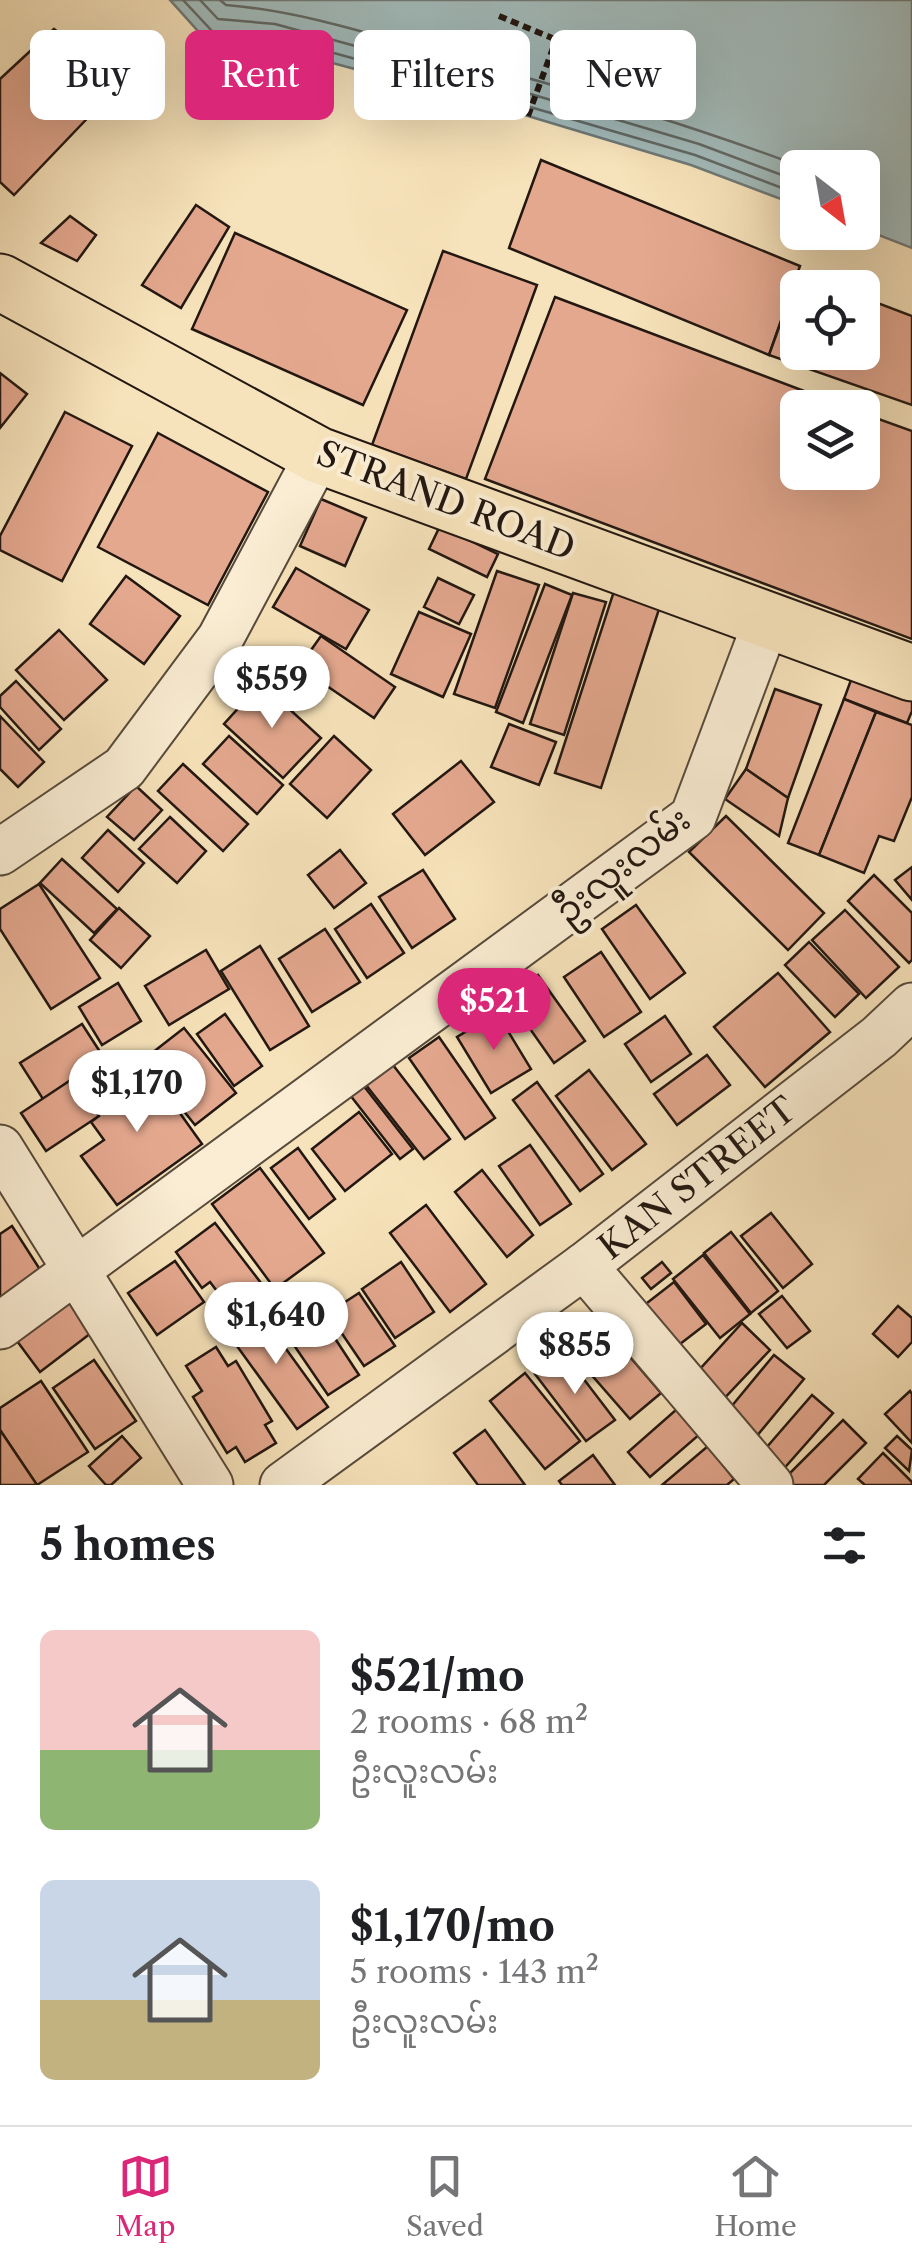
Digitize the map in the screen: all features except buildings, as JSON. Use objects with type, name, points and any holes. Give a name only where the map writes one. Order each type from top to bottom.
[{"type":"main road","name":"STRAND ROAD","points":[[0,282],[318,455],[912,674]]},
{"type":"street","points":[[0,852],[124,768],[220,639],[318,455]]},
{"type":"street","name":"ဦးလူးလမ်း","points":[[0,1326],[693,817],[766,620]]},
{"type":"street","name":"KAN STREET","points":[[292,1482],[584,1266],[864,1048],[912,1006]]},
{"type":"street","points":[[0,1148],[210,1485]]},
{"type":"street","points":[[584,1266],[770,1485]]},
{"type":"path","points":[[499,16],[550,35]]},
{"type":"path","points":[[530,111],[550,57]]},
{"type":"water","points":[[170,0],[912,0],[912,248],[880,236],[880,150],[780,150],[780,199],[691,165],[530,117],[530,30],[354,30],[354,69],[334,63],[334,30],[197,30]]}]
